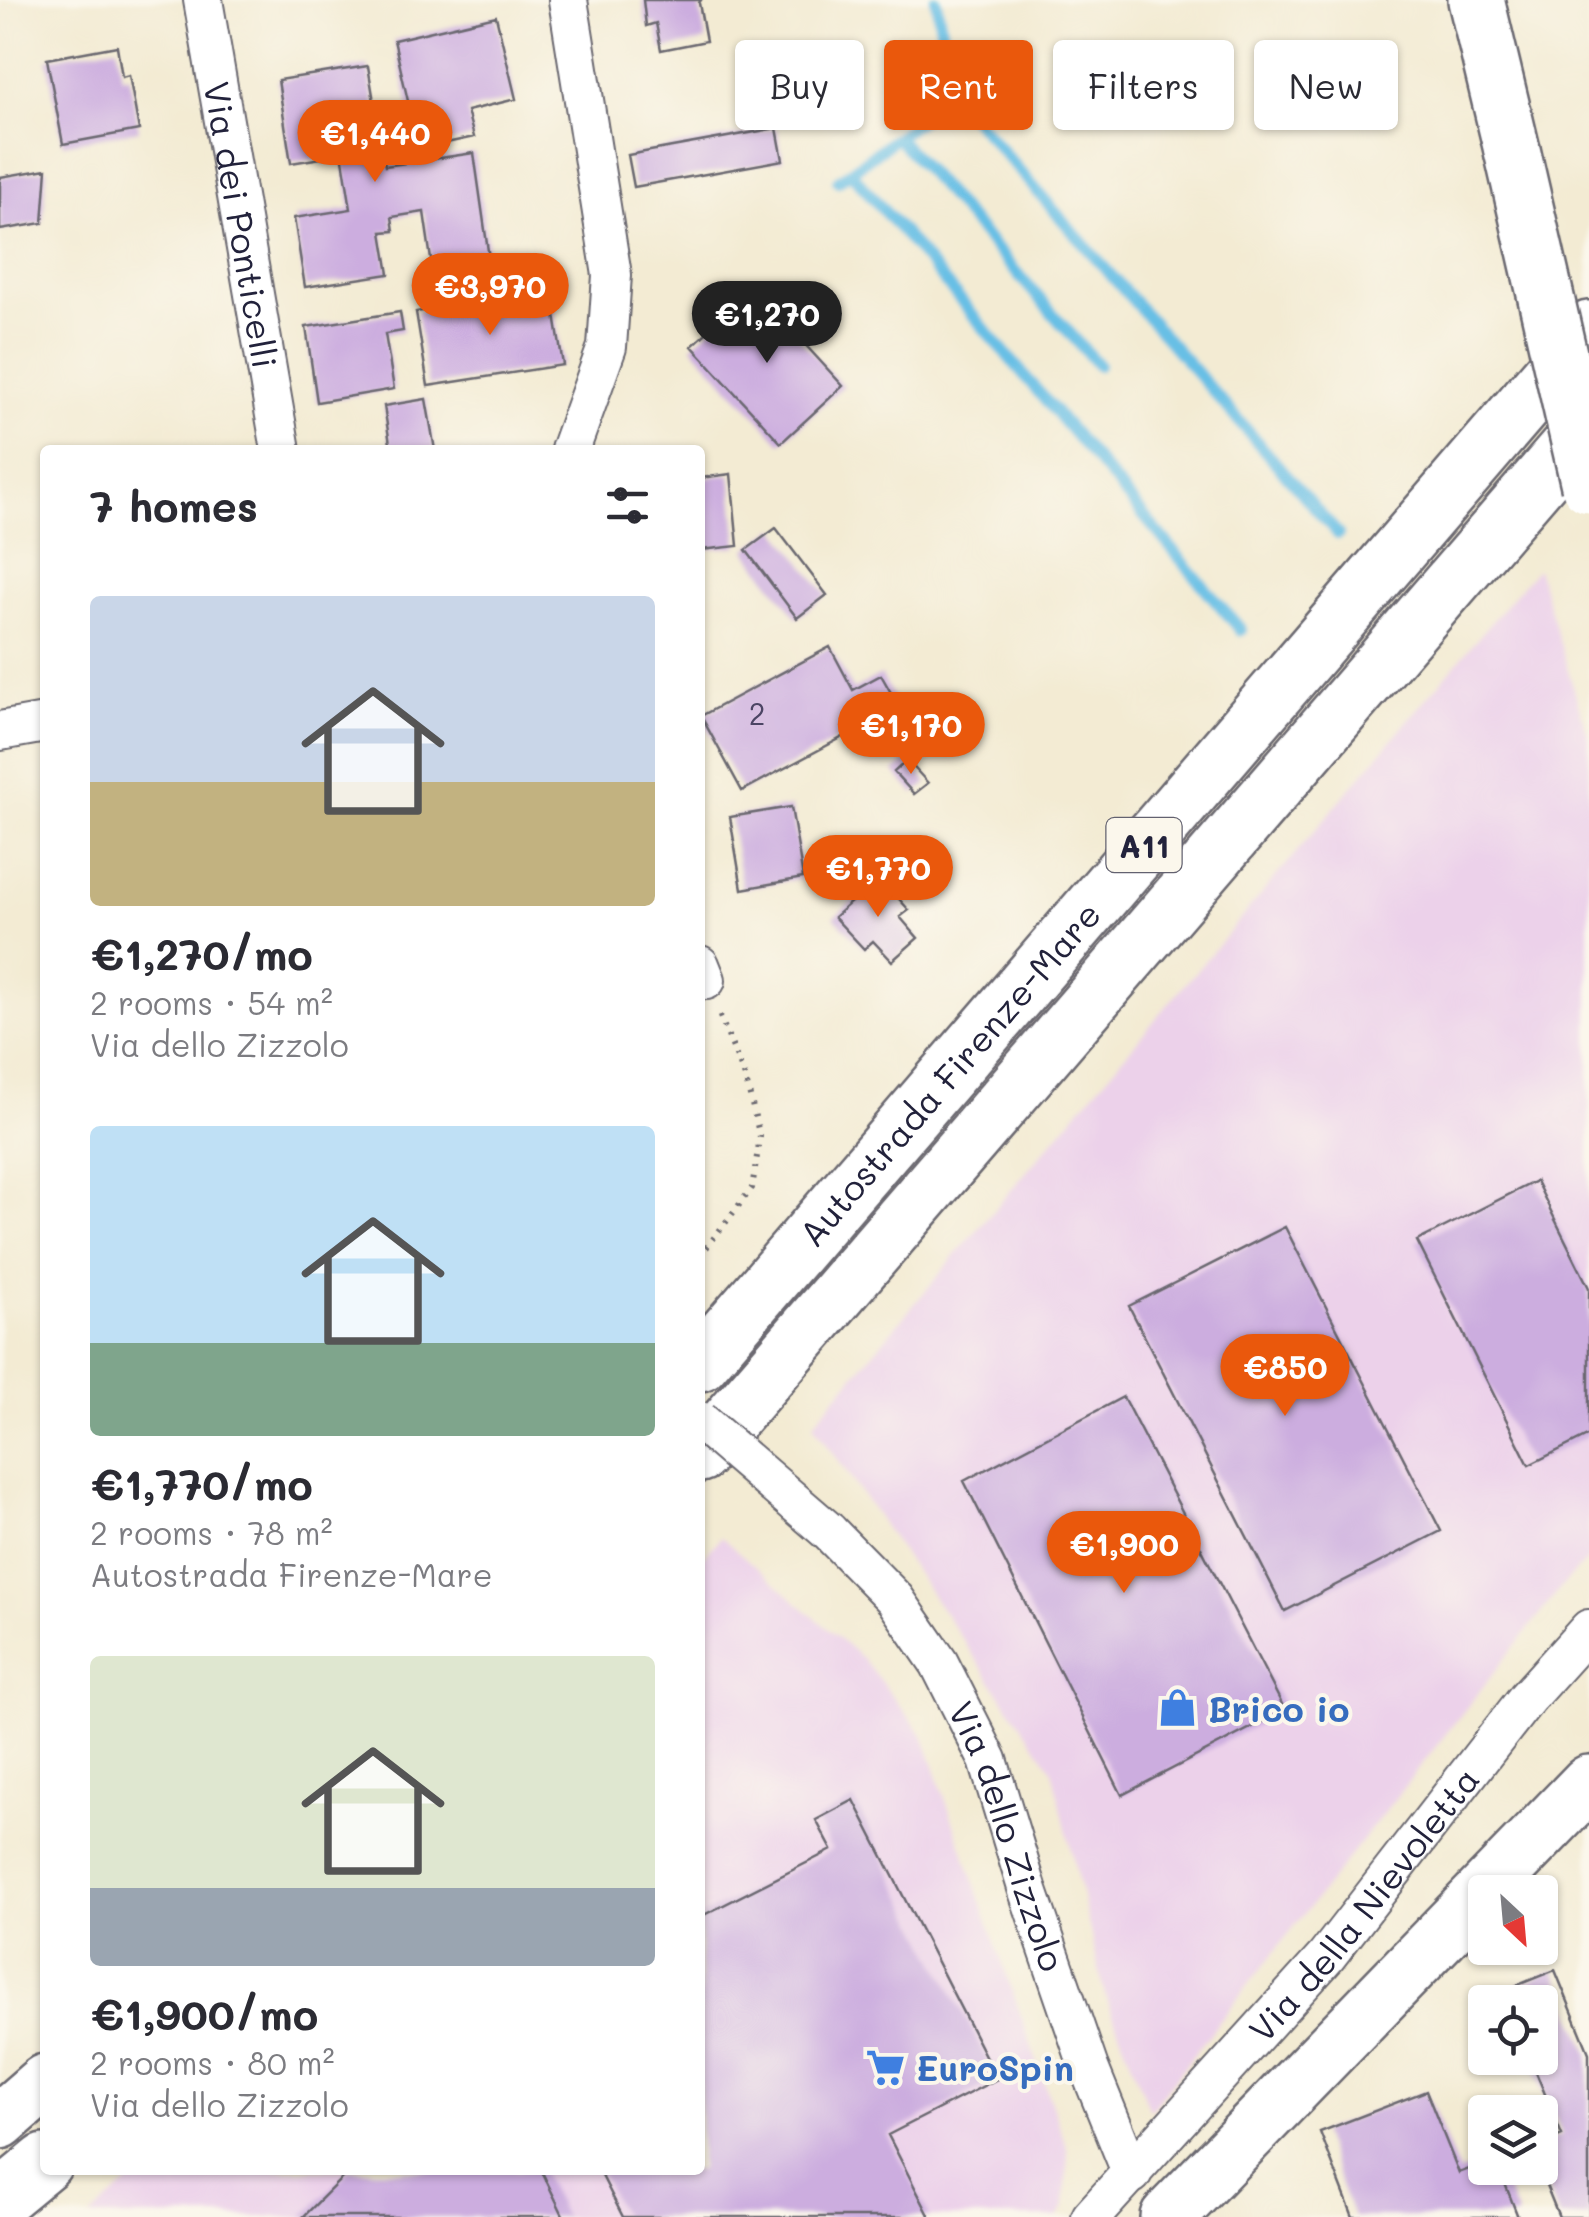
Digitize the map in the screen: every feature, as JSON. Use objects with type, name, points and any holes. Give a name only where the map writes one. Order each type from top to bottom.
[{"type":"main road","points":[[1476,0],[1589,485]]},
{"type":"main road","name":"Autostrada Firenze-Mare","points":[[705,1357],[1589,329]]},
{"type":"main road","name":"Autostrada Firenze-Mare","points":[[705,1448],[1589,423]]},
{"type":"main road","points":[[1168,2217],[1589,1782]]},
{"type":"main road","points":[[0,2121],[40,2086]]},
{"type":"main road","points":[[0,2199],[40,2166]]},
{"type":"street","name":"Via dei Ponticelli","points":[[203,0],[280,445]]},
{"type":"street","points":[[568,0],[612,275],[608,347],[581,439]]},
{"type":"street","points":[[0,731],[40,724]]},
{"type":"street","name":"Via dello Zizzolo","points":[[705,1426],[828,1531],[895,1599],[939,1663],[988,1760],[1089,2068],[1132,2174]]},
{"type":"street","name":"Via della Nievoletta","points":[[1091,2217],[1326,1957],[1528,1698],[1589,1628]]},
{"type":"path","points":[[705,977],[746,1080],[760,1137],[752,1188],[705,1249]]},
{"type":"shaded area","points":[[1537,568],[1589,739],[1589,1558],[1563,1585],[1150,2110],[1105,1995],[1052,1769],[813,1424]]},
{"type":"shaded area","points":[[721,1537],[863,1659],[923,1735],[1068,2151],[1065,2207],[1058,2217],[90,2217],[138,2175],[705,2175],[705,1555]]},
{"type":"building","points":[[643,0],[701,0],[706,41],[661,50],[656,23],[646,26]]},
{"type":"building","points":[[496,16],[516,99],[467,111],[474,137],[419,149],[394,40]]},
{"type":"building","points":[[117,46],[122,77],[129,75],[139,130],[63,144],[47,59]]},
{"type":"building","points":[[368,66],[385,166],[474,153],[490,265],[433,273],[424,212],[392,217],[394,231],[382,232],[389,274],[305,287],[294,218],[351,209],[345,154],[291,163],[278,80]]},
{"type":"building","points":[[777,130],[783,160],[634,187],[628,155]]},
{"type":"building","points":[[47,169],[43,223],[0,230],[0,177]]},
{"type":"building","points":[[754,289],[843,386],[781,443],[692,346]]},
{"type":"building","points":[[551,290],[563,365],[428,386],[416,312]]},
{"type":"building","points":[[400,312],[403,331],[385,334],[394,389],[317,402],[306,327]]},
{"type":"building","points":[[426,399],[434,445],[390,445],[384,406]]},
{"type":"building","points":[[731,474],[738,546],[705,549],[705,477]]},
{"type":"building","points":[[776,528],[827,595],[797,618],[746,550]]},
{"type":"building","points":[[830,647],[853,690],[881,675],[899,707],[742,791],[705,723],[705,714]]},
{"type":"building","points":[[907,760],[928,783],[914,794],[894,772]]},
{"type":"building","points":[[791,807],[803,878],[742,889],[730,817]]},
{"type":"building","points":[[879,877],[909,910],[900,917],[918,938],[892,961],[873,941],[864,949],[834,917]]},
{"type":"building","points":[[1536,1181],[1589,1288],[1589,1435],[1529,1465],[1417,1241]]},
{"type":"building","points":[[1285,1227],[1441,1531],[1285,1611],[1129,1306]]},
{"type":"building","points":[[1123,1397],[1285,1710],[1122,1795],[964,1481]]},
{"type":"building","points":[[854,1800],[997,2079],[888,2135],[930,2217],[623,2217],[602,2175],[705,2175],[705,1914],[832,1850],[816,1820]]},
{"type":"building","points":[[1555,1970],[1589,2053],[1589,2217],[1559,2217],[1546,2185],[1558,2185],[1558,2137],[1562,2135],[1558,2125],[1558,2095],[1545,2095],[1537,2075],[1558,2075],[1558,1985],[1518,1985]]},
{"type":"building","points":[[1426,2091],[1459,2173],[1468,2170],[1468,2185],[1506,2185],[1518,2217],[1353,2217],[1320,2132]]},
{"type":"building","points":[[345,2175],[543,2175],[564,2217],[303,2217]]},
{"type":"waterway","points":[[936,0],[943,40]]},
{"type":"waterway","points":[[838,181],[953,95],[1338,534]]},
{"type":"waterway","points":[[897,137],[1098,365]]},
{"type":"waterway","points":[[851,172],[1241,630]]},
{"type":"place","name":"Brico io","points":[[1178,1708]]},
{"type":"place","name":"EuroSpin","points":[[886,2067]]}]
